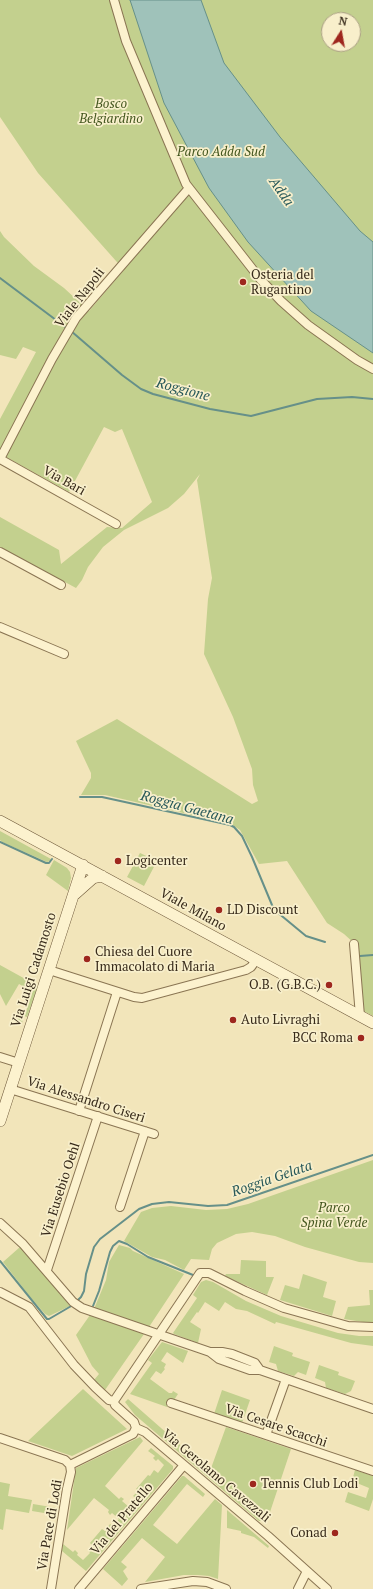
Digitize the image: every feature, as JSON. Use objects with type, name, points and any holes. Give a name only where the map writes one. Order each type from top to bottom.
[{"type":"street","points":[[114,0],[126,41],[186,184],[261,280],[281,301],[308,325],[357,360],[373,369]]},
{"type":"street","name":"Viale Napoli","points":[[0,459],[52,359],[69,330],[103,287],[189,188]]},
{"type":"street","name":"Via Bari","points":[[0,459],[116,524]]},
{"type":"street","points":[[0,552],[61,585]]},
{"type":"street","points":[[0,627],[64,654]]},
{"type":"street","name":"Viale Milano","points":[[0,821],[373,1023]]},
{"type":"street","name":"Via Luigi Cadamosto","points":[[0,1121],[83,866]]},
{"type":"street","points":[[73,896],[93,878],[102,876]]},
{"type":"street","points":[[354,944],[360,1016]]},
{"type":"street","points":[[49,970],[134,997],[146,998],[246,970],[251,967],[256,960]]},
{"type":"street","points":[[79,1110],[117,992]]},
{"type":"street","points":[[0,1057],[19,1063]]},
{"type":"street","name":"Via Alessandro Ciseri","points":[[10,1089],[154,1134]]},
{"type":"street","name":"Via Eusebio Oehl","points":[[47,1270],[98,1116]]},
{"type":"street","points":[[120,1207],[145,1131]]},
{"type":"street","points":[[0,1223],[20,1241],[76,1304],[158,1335],[210,1352],[219,1359],[243,1368],[260,1370],[373,1409]]},
{"type":"street","points":[[114,1401],[198,1276],[205,1272],[284,1308],[348,1326],[373,1327]]},
{"type":"street","name":"Via Gerolamo Cavezzali","points":[[0,1292],[29,1307],[71,1362],[91,1384],[109,1400],[114,1401],[115,1405],[134,1422],[136,1428],[145,1432],[327,1589]]},
{"type":"street","points":[[266,1435],[286,1379]]},
{"type":"street","name":"Via Cesare Scacchi","points":[[171,1403],[373,1471]]},
{"type":"street","points":[[0,1438],[64,1460],[70,1464],[134,1434],[136,1428]]},
{"type":"street","name":"Via Pace di Lodi","points":[[51,1589],[71,1472],[70,1464]]},
{"type":"street","name":"Via del Pratello","points":[[79,1589],[184,1465]]},
{"type":"street","points":[[298,1589],[307,1571]]},
{"type":"street","points":[[141,1589],[193,1581],[207,1582],[226,1589]]},
{"type":"green space","name":"Parco Adda Sud","points":[[0,0],[373,0],[373,1016],[360,1009],[355,944],[344,934],[327,923],[287,861],[259,864],[240,830],[231,824],[105,795],[81,795],[91,778],[91,773],[76,741],[117,719],[252,804],[258,801],[253,785],[252,769],[233,717],[204,654],[208,599],[212,578],[197,480],[200,474],[184,494],[168,508],[124,530],[103,547],[88,567],[82,580],[76,588],[0,547],[0,517],[59,550],[61,564],[107,527],[122,528],[152,502],[122,429],[115,432],[104,427],[69,492],[6,457],[49,372],[69,337],[0,451],[0,419],[36,352],[23,347],[16,359],[0,355],[0,231],[4,237],[34,266],[64,288],[89,311],[124,270],[38,173],[0,117]]},
{"type":"green space","points":[[0,831],[51,859],[50,861],[47,862],[2,842],[0,840]]},
{"type":"green space","points":[[140,853],[157,861],[144,886],[127,877]]},
{"type":"green space","points":[[54,860],[67,868],[70,872],[71,878],[68,891],[46,875]]},
{"type":"green space","points":[[0,965],[38,986],[27,1017],[24,1016],[22,1023],[15,1020],[18,1013],[25,1015],[32,991],[19,984],[6,1006],[0,994]]},
{"type":"green space","name":"Parco Spina Verde","points":[[373,1160],[373,1263],[359,1262],[305,1247],[275,1236],[252,1232],[236,1234],[217,1243],[212,1249],[209,1260],[191,1259],[184,1270],[165,1260],[152,1257],[124,1241],[141,1212],[152,1208],[171,1206],[206,1210],[227,1209],[248,1204]]},
{"type":"green space","points":[[119,1245],[130,1248],[133,1251],[184,1274],[149,1327],[94,1309],[106,1280],[109,1262]]},
{"type":"green space","points":[[20,1247],[43,1272],[70,1306],[49,1316],[45,1314],[31,1298],[3,1262]]},
{"type":"green space","points":[[241,1260],[266,1261],[266,1277],[274,1277],[267,1295],[225,1276],[226,1274],[240,1274]]},
{"type":"green space","points":[[303,1274],[327,1282],[323,1297],[336,1301],[332,1316],[280,1300],[285,1285],[299,1289]]},
{"type":"green space","points":[[206,1280],[213,1282],[246,1301],[281,1316],[338,1333],[373,1336],[373,1346],[351,1343],[276,1322],[275,1324],[247,1311],[236,1309],[225,1302],[219,1311],[205,1302],[190,1322],[201,1329],[198,1343],[174,1334],[173,1333],[197,1298],[193,1295],[201,1282]]},
{"type":"green space","points":[[369,1290],[373,1290],[373,1322],[344,1319],[348,1307],[370,1305]]},
{"type":"green space","points":[[90,1315],[144,1334],[105,1390],[94,1380],[99,1374],[92,1366],[76,1335]]},
{"type":"green space","points":[[162,1342],[188,1351],[183,1363],[167,1352],[161,1361],[166,1364],[165,1369],[161,1374],[156,1371],[150,1379],[169,1393],[172,1393],[173,1391],[178,1394],[174,1400],[170,1399],[167,1407],[130,1394],[152,1363],[148,1360]]},
{"type":"green space","points":[[274,1346],[293,1353],[292,1356],[310,1362],[306,1375],[298,1372],[294,1376],[278,1371],[276,1364],[269,1362]]},
{"type":"green space","points":[[319,1365],[339,1372],[338,1375],[355,1381],[351,1391],[345,1394],[326,1388],[325,1382],[315,1378]]},
{"type":"green space","points":[[83,1389],[127,1429],[72,1456],[28,1441]]},
{"type":"green space","points":[[222,1390],[250,1400],[242,1423],[214,1414]]},
{"type":"green space","name":"Tennis Club Lodi","points":[[128,1399],[210,1471],[226,1427],[291,1449],[269,1515],[264,1521],[259,1521],[135,1415],[125,1402]]},
{"type":"green space","points":[[140,1437],[143,1441],[105,1486],[119,1499],[121,1497],[124,1499],[122,1501],[129,1507],[136,1498],[133,1496],[138,1491],[136,1489],[148,1475],[150,1476],[154,1470],[158,1473],[164,1465],[158,1459],[156,1461],[153,1458],[155,1456],[148,1451],[151,1448],[173,1466],[173,1469],[86,1571],[62,1551],[63,1544],[73,1552],[75,1550],[78,1553],[77,1555],[83,1560],[90,1553],[88,1550],[92,1545],[90,1543],[102,1529],[105,1531],[110,1524],[113,1526],[119,1519],[112,1513],[110,1515],[108,1512],[109,1510],[94,1498],[67,1530],[76,1468]]},
{"type":"green space","points":[[355,1470],[373,1476],[373,1499],[369,1511],[345,1502],[348,1492],[366,1498],[369,1488],[352,1481]]},
{"type":"green space","points":[[182,1476],[184,1476],[205,1494],[203,1497],[187,1484],[153,1525],[177,1544],[215,1499],[222,1505],[218,1579],[209,1576],[184,1575],[145,1582],[165,1557],[142,1538],[121,1562],[127,1567],[123,1571],[128,1579],[122,1586],[103,1569]]},
{"type":"green space","points":[[0,1482],[10,1484],[8,1496],[32,1500],[29,1513],[6,1509],[3,1530],[0,1529]]},
{"type":"green space","points":[[33,1504],[57,1508],[56,1515],[32,1511]]},
{"type":"green space","points":[[227,1510],[269,1546],[268,1548],[254,1537],[241,1533],[241,1531],[227,1528]]},
{"type":"water","name":"Adda","points":[[130,0],[201,0],[224,63],[280,137],[360,231],[373,242],[373,353],[311,311],[248,242],[209,188],[164,103]]},
{"type":"waterway","name":"Roggione","points":[[0,278],[68,329]]},
{"type":"waterway","name":"Roggione","points":[[71,331],[122,375],[141,389],[153,394],[210,409],[251,416],[317,399],[352,397],[373,399]]},
{"type":"waterway","name":"Roggia Gaetana","points":[[80,797],[102,797],[234,827],[242,836],[272,905],[277,912],[306,936],[325,942]]},
{"type":"waterway","name":"Roggia Gaetana","points":[[0,842],[46,863],[49,863],[52,859]]},
{"type":"waterway","name":"Roggia Gaetana","points":[[360,956],[373,955]]},
{"type":"waterway","name":"Roggia Gelata","points":[[76,1302],[84,1291],[86,1274],[94,1247],[100,1239],[139,1209],[152,1204],[169,1202],[208,1206],[227,1205],[373,1155]]},
{"type":"waterway","points":[[93,1306],[99,1291],[110,1252],[113,1246],[119,1241],[127,1244],[148,1257],[193,1275]]},
{"type":"waterway","name":"Roggia Gelata","points":[[0,1261],[47,1319],[73,1305]]},
{"type":"place","name":"Osteria del Rugantino","points":[[243,282]]},
{"type":"place","name":"Logicenter","points":[[118,861]]},
{"type":"place","name":"LD Discount","points":[[219,910]]},
{"type":"place","name":"Chiesa del Cuore Immacolato di Maria","points":[[87,959]]},
{"type":"place","name":"O.B. (G.B.C.)","points":[[329,985]]},
{"type":"place","name":"Auto Livraghi","points":[[233,1020]]},
{"type":"place","name":"BCC Roma","points":[[361,1038]]},
{"type":"place","name":"Tennis Club Lodi","points":[[253,1484]]},
{"type":"place","name":"Conad","points":[[335,1533]]},
{"type":"park label","name":"Bosco Belgiardino","points":[[111,112]]}]
